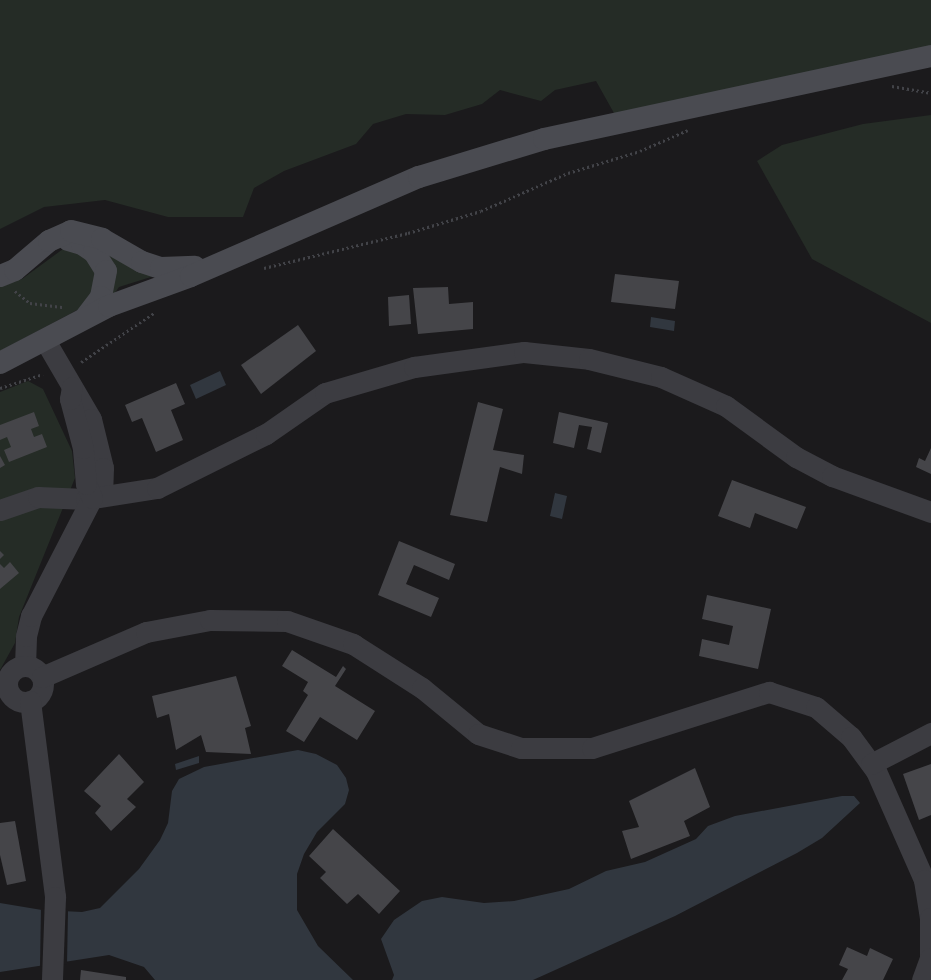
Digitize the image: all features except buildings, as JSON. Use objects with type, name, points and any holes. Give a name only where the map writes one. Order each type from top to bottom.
[{"type":"main road","points":[[0,364],[46,342],[109,306],[191,276],[214,264],[419,177],[493,153],[544,139],[931,56]]},
{"type":"main road","points":[[3,275],[49,241],[71,231],[85,233],[142,262],[161,268],[214,264]]},
{"type":"main road","points":[[49,241],[82,244],[101,260],[106,271],[101,297],[92,311],[77,324]]},
{"type":"street","points":[[30,701],[42,690],[34,671],[26,636],[31,616],[97,497],[103,468],[91,419],[79,394],[67,378],[46,342]]},
{"type":"street","points":[[0,510],[38,497],[97,497],[156,488],[200,469],[266,434],[325,393],[414,367],[524,352],[589,359],[661,377],[726,406],[796,456],[832,476],[931,512]]},
{"type":"street","points":[[30,701],[14,698],[4,688],[11,673],[34,671],[146,632],[210,620],[287,621],[353,644],[422,688],[478,734],[521,748],[592,748],[769,692],[816,707],[851,737],[871,764],[924,880],[930,919],[930,958],[922,980]]},
{"type":"street","points":[[30,701],[55,897],[52,974]]},
{"type":"street","points":[[871,764],[931,733]]},
{"type":"path","points":[[886,86],[931,93]]},
{"type":"path","points":[[255,270],[408,233],[481,211],[568,173],[640,151],[696,128]]},
{"type":"path","points":[[3,275],[24,300],[59,304],[73,314],[77,324]]},
{"type":"path","points":[[0,388],[67,378],[83,361],[161,309]]},
{"type":"shaded area","points":[[0,0],[931,0],[931,56],[619,122],[596,81],[555,90],[541,101],[500,90],[482,104],[445,115],[406,114],[373,124],[356,144],[284,171],[254,188],[243,217],[168,217],[105,200],[44,207],[0,229]]},
{"type":"shaded area","points":[[931,115],[931,323],[812,259],[757,161],[782,145],[863,124]]},
{"type":"shaded area","points":[[99,241],[154,276],[119,287],[110,300]]},
{"type":"shaded area","points":[[63,249],[83,254],[97,270],[94,293],[81,308],[0,351],[0,286],[22,279]]},
{"type":"shaded area","points":[[651,317],[675,321],[674,331],[650,327]]},
{"type":"shaded area","points":[[220,371],[226,385],[196,399],[190,385]]},
{"type":"shaded area","points":[[28,381],[43,389],[72,451],[75,478],[19,617],[15,643],[0,670],[0,392]]},
{"type":"shaded area","points":[[555,493],[567,496],[562,519],[550,516]]},
{"type":"shaded area","points":[[298,750],[316,754],[337,765],[346,778],[349,790],[345,804],[317,832],[304,854],[297,874],[297,910],[318,946],[353,980],[155,980],[144,967],[109,955],[0,972],[0,903],[42,910],[82,912],[100,908],[139,869],[160,840],[168,823],[172,791],[179,779],[204,767]]},
{"type":"shaded area","points":[[199,756],[199,763],[176,770],[175,764]]},
{"type":"shaded area","points":[[842,796],[854,796],[860,803],[822,838],[797,853],[675,916],[533,980],[392,980],[394,975],[381,939],[394,920],[422,901],[442,897],[484,903],[514,901],[569,889],[606,871],[645,862],[696,839],[708,826],[735,816]]},
{"type":"pier","points":[[41,908],[68,910],[67,964],[40,967]]}]
